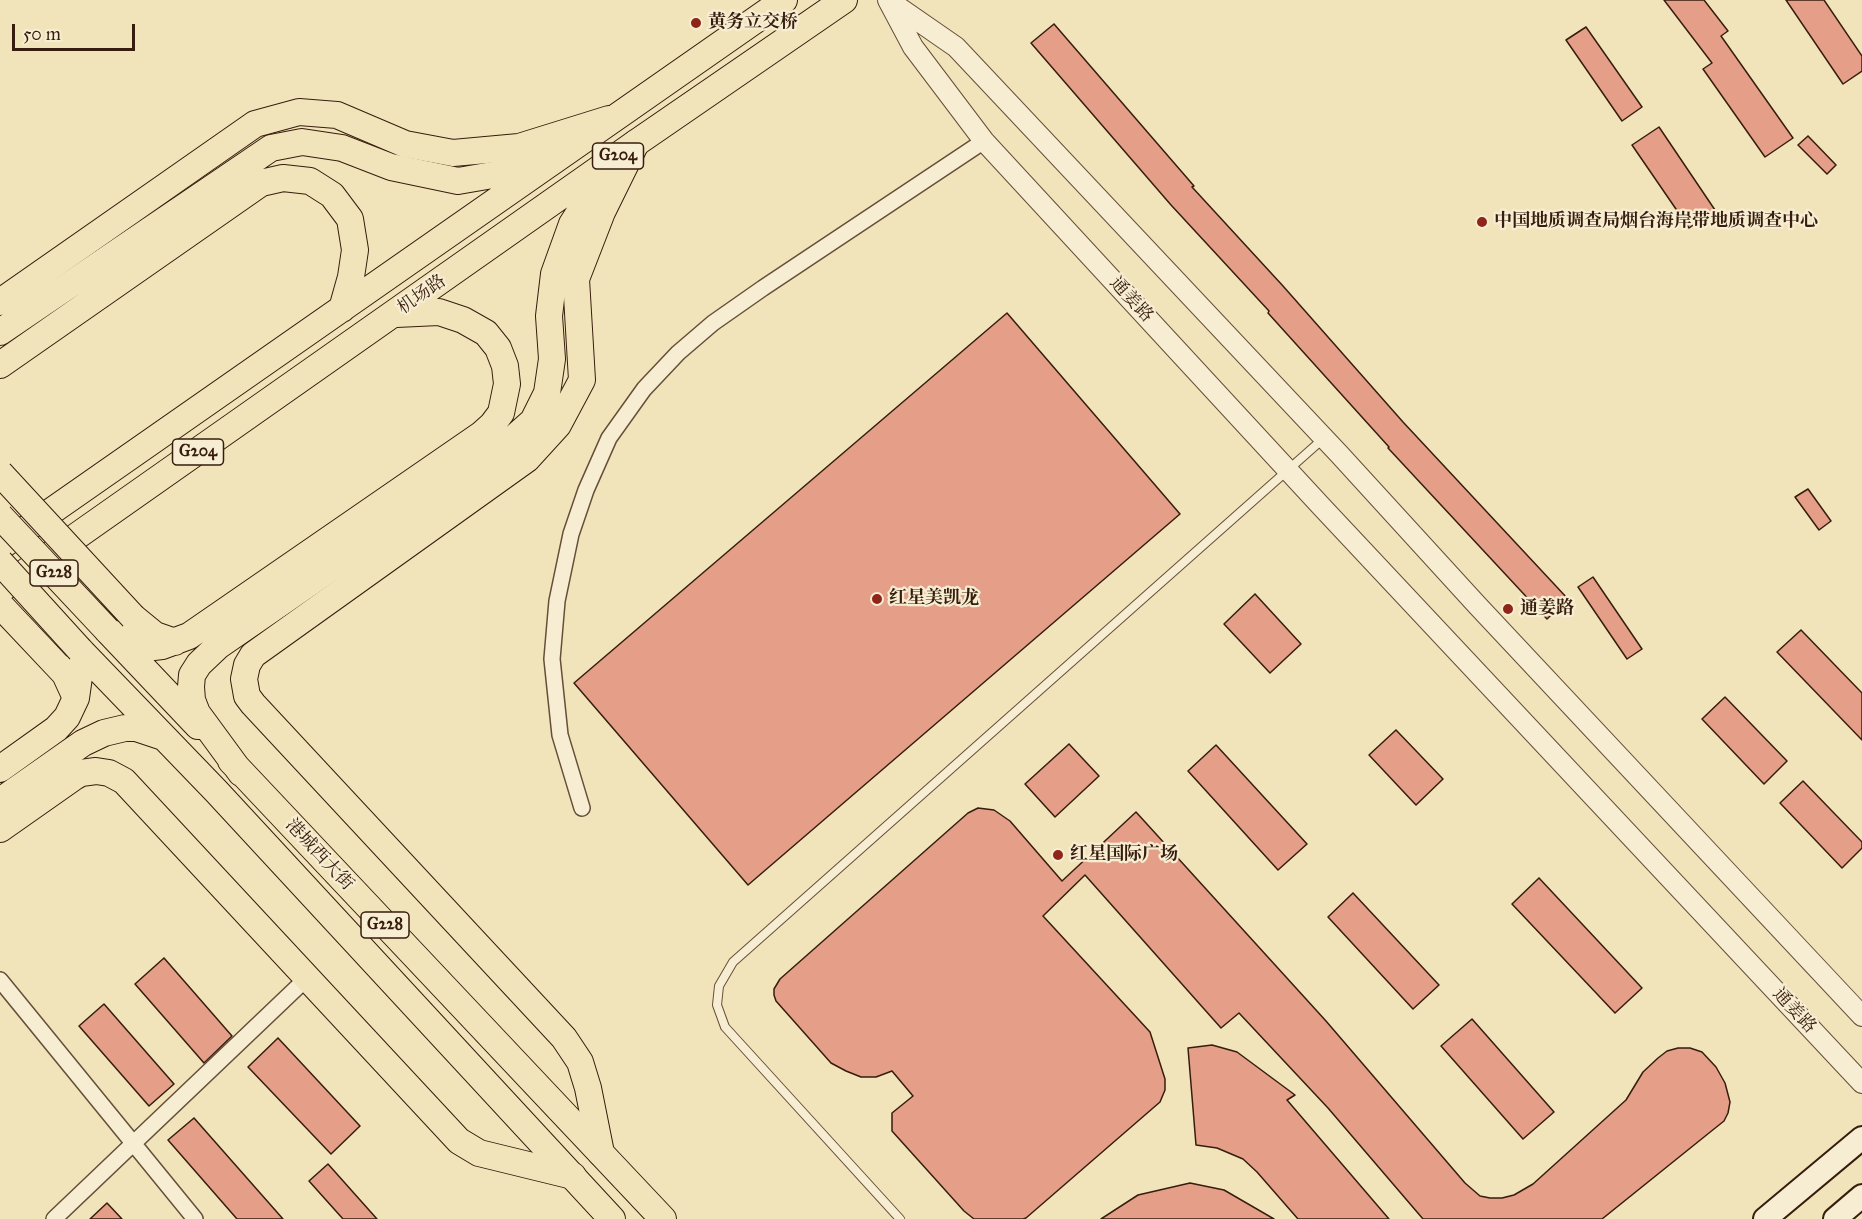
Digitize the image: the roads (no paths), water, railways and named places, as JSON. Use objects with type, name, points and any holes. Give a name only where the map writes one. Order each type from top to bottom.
[{"type":"main road","name":"机场路","points":[[0,547],[784,0]]},
{"type":"main road","name":"机场路","points":[[0,590],[636,143],[844,0]]},
{"type":"main road","points":[[0,302],[255,124],[299,112],[338,116],[405,144],[453,153],[519,147],[618,116]]},
{"type":"main road","points":[[0,332],[271,148],[302,142],[342,148],[391,167],[458,181],[510,172],[594,133]]},
{"type":"main road","points":[[601,1153],[588,1088],[580,1062],[564,1038],[253,704],[247,696],[244,679],[247,665],[254,655],[527,459],[558,425],[582,380],[576,279],[602,212],[636,143]]},
{"type":"main road","points":[[241,772],[197,713],[190,687],[192,675],[199,664],[218,646],[496,454],[532,421],[547,393],[552,359],[549,316],[554,274],[572,224],[614,159]]},
{"type":"main road","points":[[0,365],[261,183],[283,178],[310,181],[332,195],[350,219],[355,250],[351,277],[342,309]]},
{"type":"main road","points":[[107,630],[145,648],[175,642],[189,636],[482,434],[501,413],[507,384],[505,366],[498,348],[486,333],[464,320],[439,312],[395,314]]},
{"type":"main road","points":[[0,473],[134,617],[155,635],[175,642]]},
{"type":"main road","name":"港城西大街","points":[[0,516],[663,1219]]},
{"type":"main road","name":"港城西大街","points":[[0,562],[612,1219]]},
{"type":"main road","points":[[0,606],[65,674],[76,698]]},
{"type":"main road","points":[[0,769],[56,729],[67,717],[76,698],[80,650]]},
{"type":"main road","points":[[0,801],[83,743],[104,733],[136,728],[167,739]]},
{"type":"main road","points":[[0,829],[81,773],[96,771],[109,773],[124,781],[459,1141],[479,1153],[573,1176]]},
{"type":"main road","points":[[1765,1219],[1862,1138]]},
{"type":"main road","points":[[1835,1219],[1862,1196]]},
{"type":"street","name":"通姜路","points":[[888,0],[913,47],[984,141],[1289,471],[1862,1083]]},
{"type":"street","name":"通姜路","points":[[888,0],[956,47],[1862,1016]]},
{"type":"street","points":[[582,808],[560,735],[552,659],[557,601],[571,534],[586,490],[609,438],[644,389],[678,353],[713,323],[984,141]]},
{"type":"street","points":[[54,1219],[307,978]]},
{"type":"street","points":[[0,980],[195,1219]]},
{"type":"lane","points":[[900,1219],[725,1027],[717,1005],[719,986],[733,962],[1324,438]]},
{"type":"place","name":"黄务立交桥","points":[[696,23]]},
{"type":"place","name":"中国地质调查局烟台海岸带地质调查中心","points":[[1482,222]]},
{"type":"place","name":"红星美凯龙","points":[[877,599]]},
{"type":"place","name":"通姜路","points":[[1508,609]]},
{"type":"place","name":"红星国际广场","points":[[1058,855]]}]
